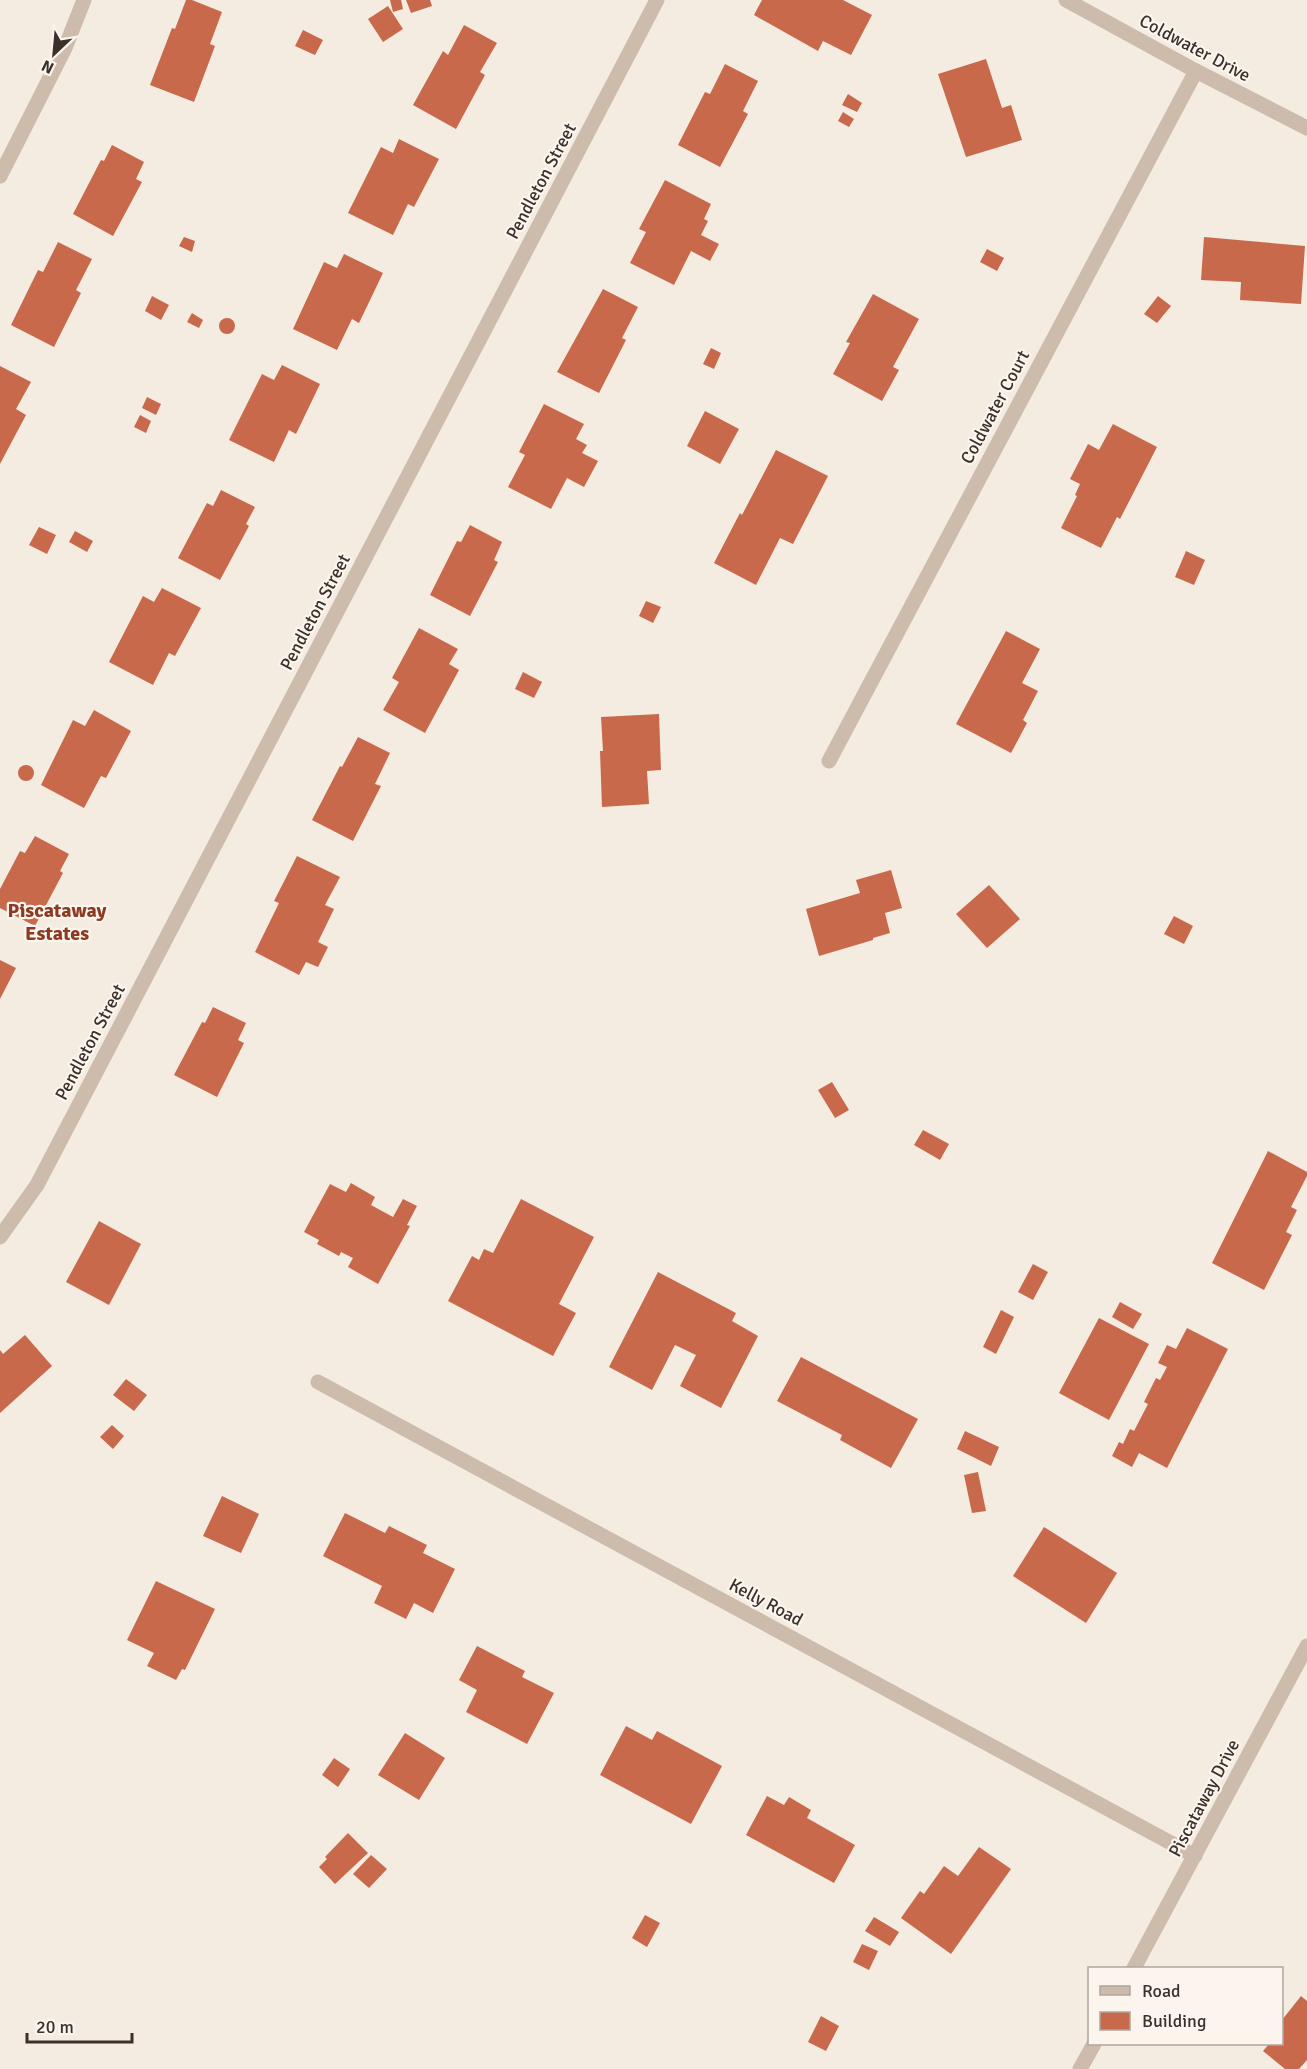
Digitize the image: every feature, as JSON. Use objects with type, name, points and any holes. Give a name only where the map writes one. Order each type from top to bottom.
[{"type":"street","points":[[0,176],[65,48],[84,0]]},
{"type":"street","name":"Pendleton Street","points":[[0,1237],[38,1185],[657,0]]},
{"type":"street","name":"Coldwater Drive","points":[[1066,0],[1307,128]]},
{"type":"street","name":"Coldwater Court","points":[[828,761],[1196,71]]},
{"type":"street","name":"Kelly Road","points":[[318,1382],[1195,1856]]},
{"type":"street","name":"Piscataway Drive","points":[[1135,1967],[1307,1646]]},
{"type":"street","points":[[1080,2069],[1093,2045]]},
{"type":"building","points":[[186,0],[192,0],[222,12],[210,44],[215,46],[194,102],[150,85],[172,28],[175,29]]},
{"type":"building","points":[[390,0],[401,0],[403,9],[393,12]]},
{"type":"building","points":[[406,0],[430,0],[432,6],[411,13]]},
{"type":"building","points":[[762,0],[843,0],[872,15],[851,55],[823,41],[818,51],[754,15]]},
{"type":"building","points":[[388,6],[403,29],[383,42],[368,19]]},
{"type":"building","points":[[464,25],[497,43],[480,72],[485,75],[456,129],[413,105],[443,51],[448,55]]},
{"type":"building","points":[[303,30],[323,40],[315,55],[295,46]]},
{"type":"building","points":[[986,59],[1002,108],[1011,105],[1022,140],[966,157],[938,74]]},
{"type":"building","points":[[725,64],[758,81],[743,111],[748,114],[720,167],[678,145],[705,92],[710,94]]},
{"type":"building","points":[[848,94],[862,103],[857,112],[842,105]]},
{"type":"building","points":[[843,112],[854,119],[849,127],[838,121]]},
{"type":"building","points":[[399,139],[439,159],[414,207],[408,204],[393,235],[348,213],[381,147],[393,153]]},
{"type":"building","points":[[112,145],[144,162],[136,179],[142,182],[113,236],[73,214],[101,160],[104,161]]},
{"type":"building","points":[[665,180],[711,204],[704,219],[708,221],[701,235],[719,244],[710,261],[691,251],[674,285],[630,263],[646,232],[639,229]]},
{"type":"building","points":[[184,237],[195,241],[192,252],[179,246]]},
{"type":"building","points":[[1204,237],[1305,246],[1301,304],[1240,300],[1241,282],[1201,280]]},
{"type":"building","points":[[58,242],[92,259],[76,290],[81,293],[54,347],[11,325],[38,270],[43,272]]},
{"type":"building","points":[[987,249],[1004,258],[997,271],[980,262]]},
{"type":"building","points":[[344,254],[383,273],[359,323],[352,319],[337,350],[293,329],[324,262],[337,268]]},
{"type":"building","points":[[603,289],[638,307],[622,338],[626,340],[599,393],[557,372]]},
{"type":"building","points":[[873,294],[919,319],[893,367],[899,370],[882,401],[833,374],[850,343],[846,342]]},
{"type":"building","points":[[152,296],[169,305],[161,320],[145,311]]},
{"type":"building","points":[[1158,296],[1171,306],[1157,323],[1144,314]]},
{"type":"building","points":[[192,313],[203,320],[199,328],[187,322]]},
{"type":"building","points":[[224,318],[230,318],[235,326],[233,332],[224,334],[219,329],[219,323]]},
{"type":"building","points":[[711,348],[721,353],[714,369],[703,364]]},
{"type":"building","points":[[282,365],[320,384],[296,434],[289,430],[274,462],[229,440],[262,374],[274,380]]},
{"type":"building","points":[[0,366],[31,382],[16,409],[26,415],[0,464]]},
{"type":"building","points":[[147,397],[161,404],[156,415],[142,408]]},
{"type":"building","points":[[544,404],[584,424],[576,439],[587,445],[582,453],[598,461],[584,487],[567,478],[551,509],[508,487],[525,455],[519,452]]},
{"type":"building","points":[[705,411],[739,429],[720,464],[687,446]]},
{"type":"building","points":[[140,415],[151,421],[146,433],[134,427]]},
{"type":"building","points":[[1113,424],[1157,447],[1120,519],[1117,517],[1101,548],[1061,528],[1077,496],[1075,495],[1080,484],[1070,479],[1088,444],[1099,450]]},
{"type":"building","points":[[776,450],[828,476],[793,544],[780,538],[756,585],[714,563]]},
{"type":"building","points":[[221,490],[255,507],[246,524],[249,526],[220,580],[178,558],[207,503],[213,506]]},
{"type":"building","points":[[470,525],[502,542],[494,560],[498,562],[470,616],[430,595],[457,541],[461,542]]},
{"type":"building","points":[[39,527],[56,535],[47,554],[29,545]]},
{"type":"building","points":[[75,531],[93,541],[87,552],[69,542]]},
{"type":"building","points":[[1186,551],[1205,560],[1194,585],[1175,577]]},
{"type":"building","points":[[162,588],[201,608],[175,656],[169,653],[153,685],[109,662],[143,596],[154,602]]},
{"type":"building","points":[[646,601],[661,607],[653,623],[639,616]]},
{"type":"building","points":[[419,628],[458,649],[449,664],[459,670],[425,733],[383,710],[399,682],[392,678]]},
{"type":"building","points":[[1006,631],[1040,649],[1022,683],[1038,691],[1023,720],[1027,723],[1011,753],[956,724]]},
{"type":"building","points":[[523,672],[542,682],[534,698],[515,689]]},
{"type":"building","points":[[94,710],[131,731],[106,778],[101,776],[84,808],[41,785],[73,720],[85,726]]},
{"type":"building","points":[[659,714],[661,770],[647,771],[649,804],[602,807],[601,717]]},
{"type":"building","points":[[358,737],[390,753],[375,784],[381,786],[353,841],[312,820]]},
{"type":"building","points":[[26,765],[32,767],[34,773],[32,779],[26,781],[20,779],[18,773],[20,767]]},
{"type":"building","points":[[35,836],[69,854],[60,871],[63,873],[35,926],[0,908],[0,889],[20,851],[25,853]]},
{"type":"building","points":[[297,856],[340,877],[325,905],[334,909],[318,942],[328,947],[318,967],[306,962],[299,975],[255,952],[279,903],[274,901]]},
{"type":"building","points":[[891,870],[902,908],[885,913],[890,933],[819,956],[806,909],[860,893],[856,880]]},
{"type":"building","points":[[989,885],[1020,919],[987,948],[956,914]]},
{"type":"building","points":[[1174,916],[1193,926],[1184,944],[1164,934]]},
{"type":"building","points":[[0,960],[16,968],[0,999]]},
{"type":"building","points":[[213,1007],[246,1023],[238,1040],[244,1043],[217,1097],[174,1075],[202,1022],[205,1023]]},
{"type":"building","points":[[832,1082],[849,1110],[835,1118],[818,1090]]},
{"type":"building","points":[[923,1130],[949,1144],[940,1160],[914,1145]]},
{"type":"building","points":[[1268,1151],[1307,1172],[1307,1176],[1291,1207],[1297,1210],[1286,1232],[1292,1235],[1264,1290],[1212,1263]]},
{"type":"building","points":[[351,1183],[375,1197],[371,1205],[393,1217],[403,1199],[417,1206],[407,1225],[410,1226],[378,1284],[348,1267],[353,1258],[341,1252],[339,1256],[317,1244],[319,1240],[304,1232],[330,1184],[346,1192]]},
{"type":"building","points":[[521,1199],[594,1237],[559,1304],[576,1313],[553,1356],[448,1301],[472,1256],[479,1260],[484,1249],[493,1253]]},
{"type":"building","points":[[99,1221],[141,1244],[109,1305],[66,1282]]},
{"type":"building","points":[[1033,1264],[1048,1272],[1033,1300],[1018,1292]]},
{"type":"building","points":[[658,1272],[736,1313],[732,1321],[758,1336],[721,1408],[680,1386],[696,1355],[675,1345],[652,1390],[609,1367]]},
{"type":"building","points":[[1120,1302],[1142,1314],[1133,1329],[1112,1317]]},
{"type":"building","points":[[1001,1310],[1014,1317],[996,1354],[983,1347]]},
{"type":"building","points":[[1099,1318],[1149,1344],[1109,1420],[1059,1393]]},
{"type":"building","points":[[1187,1328],[1228,1349],[1167,1468],[1139,1453],[1132,1467],[1112,1456],[1119,1442],[1123,1444],[1130,1429],[1134,1431],[1148,1404],[1144,1402],[1156,1378],[1160,1380],[1167,1367],[1158,1363],[1167,1345],[1176,1349]]},
{"type":"building","points":[[25,1335],[52,1366],[0,1413],[0,1350],[3,1354]]},
{"type":"building","points":[[801,1357],[918,1419],[891,1468],[840,1440],[842,1435],[777,1401]]},
{"type":"building","points":[[126,1379],[147,1395],[134,1411],[113,1395]]},
{"type":"building","points":[[112,1425],[124,1436],[113,1449],[100,1437]]},
{"type":"building","points":[[965,1431],[999,1447],[991,1466],[957,1449]]},
{"type":"building","points":[[978,1472],[986,1511],[972,1513],[964,1475]]},
{"type":"building","points":[[222,1496],[259,1514],[241,1553],[203,1536]]},
{"type":"building","points":[[345,1513],[385,1533],[389,1526],[427,1545],[423,1553],[455,1569],[433,1613],[414,1603],[406,1619],[374,1603],[382,1586],[323,1556]]},
{"type":"building","points":[[1044,1527],[1117,1573],[1086,1623],[1013,1576]]},
{"type":"building","points":[[156,1581],[215,1609],[185,1670],[182,1669],[176,1680],[147,1666],[154,1653],[127,1640]]},
{"type":"building","points":[[477,1646],[525,1671],[522,1677],[554,1693],[527,1744],[466,1712],[477,1690],[459,1680]]},
{"type":"building","points":[[626,1726],[652,1740],[657,1731],[722,1766],[691,1824],[600,1775]]},
{"type":"building","points":[[405,1733],[445,1758],[419,1800],[378,1775]]},
{"type":"building","points":[[334,1758],[350,1769],[338,1787],[322,1775]]},
{"type":"building","points":[[767,1796],[784,1805],[789,1797],[811,1810],[807,1818],[855,1845],[834,1883],[746,1835]]},
{"type":"building","points":[[348,1833],[368,1853],[335,1884],[319,1867],[327,1859],[325,1857]]},
{"type":"building","points":[[979,1847],[1011,1869],[951,1954],[901,1918],[920,1891],[924,1894],[944,1866],[958,1876]]},
{"type":"building","points":[[371,1855],[387,1869],[369,1888],[353,1874]]},
{"type":"building","points":[[645,1915],[660,1923],[647,1947],[632,1938]]},
{"type":"building","points":[[874,1917],[899,1932],[890,1946],[865,1931]]},
{"type":"building","points":[[862,1944],[878,1951],[869,1970],[853,1962]]},
{"type":"building","points":[[1301,1996],[1307,2001],[1307,2060],[1299,2069],[1285,2069],[1263,2051],[1268,2045],[1283,2045],[1283,2019]]},
{"type":"building","points":[[821,2016],[839,2026],[826,2051],[808,2042]]},
{"type":"district","name":"Piscataway Estates","points":[[57,922]]}]
